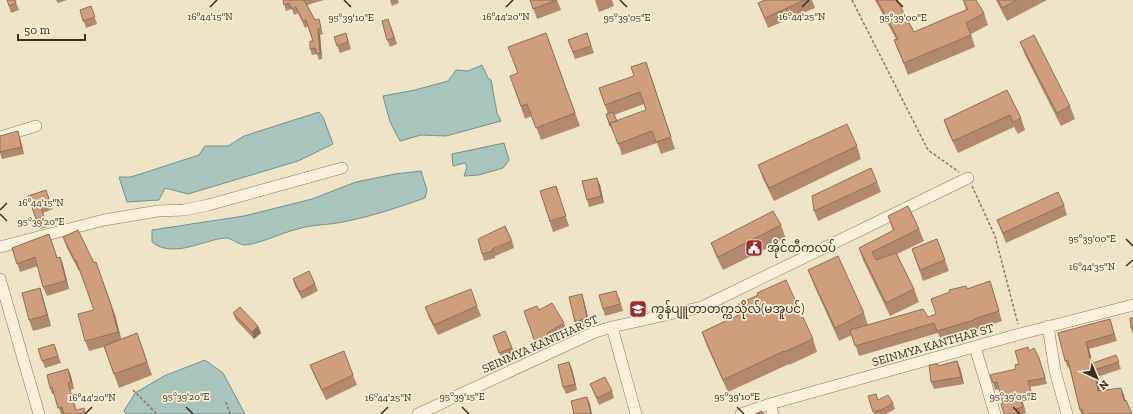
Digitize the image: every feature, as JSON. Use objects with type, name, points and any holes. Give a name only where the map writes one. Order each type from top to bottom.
[{"type":"street","points":[[0,137],[36,126]]},
{"type":"street","points":[[0,247],[104,220],[158,211],[184,210],[208,205],[342,168]]},
{"type":"street","points":[[612,327],[702,307],[968,178]]},
{"type":"street","points":[[0,279],[39,414]]},
{"type":"street","name":"SEINMYA KANTHAR ST","points":[[741,414],[771,409],[1020,334],[1133,305]]},
{"type":"street","points":[[1048,326],[1055,371],[1067,414]]},
{"type":"street","name":"SEINMYA KANTHAR ST","points":[[418,414],[595,332],[612,327],[636,414]]},
{"type":"street","points":[[975,347],[995,414]]},
{"type":"path","points":[[852,0],[928,150],[968,178],[995,236],[1020,334]]},
{"type":"path","points":[[133,390],[157,414]]},
{"type":"path","points":[[226,402],[230,414]]},
{"type":"water","points":[[482,65],[488,78],[491,80],[497,113],[501,121],[446,136],[421,135],[400,141],[390,122],[383,96],[415,90],[448,81],[456,70],[468,71]]},
{"type":"water","points":[[319,112],[323,117],[333,144],[298,161],[188,194],[165,188],[159,200],[127,202],[119,177],[131,177],[199,155],[205,146],[228,146],[244,136]]},
{"type":"water","points":[[504,143],[509,160],[503,168],[479,175],[464,176],[467,167],[465,163],[453,166],[452,154]]},
{"type":"water","points":[[421,171],[427,190],[425,198],[370,216],[303,228],[245,245],[225,238],[179,249],[169,249],[160,247],[152,242],[152,230],[244,216],[312,199],[356,182],[395,174]]},
{"type":"water","points":[[205,360],[223,373],[245,414],[126,414],[124,411],[135,393],[164,376]]},
{"type":"building","points":[[7,0],[15,0],[16,3],[9,6]]},
{"type":"building","points":[[284,0],[304,0],[315,20],[319,19],[321,28],[318,29],[320,53],[317,54],[315,48],[310,49],[310,41],[313,41],[306,20],[303,21],[296,7],[292,9],[289,3],[284,5]]},
{"type":"building","points":[[530,0],[557,0],[533,9]]},
{"type":"building","points":[[765,0],[805,0],[765,18],[758,3]]},
{"type":"building","points":[[877,0],[897,0],[914,32],[968,9],[963,0],[976,0],[984,13],[966,23],[971,35],[904,63],[894,40],[898,39]]},
{"type":"building","points":[[998,0],[1017,0],[1002,8]]},
{"type":"building","points":[[91,6],[95,17],[83,21],[80,10]]},
{"type":"building","points":[[388,19],[394,38],[387,40],[382,21]]},
{"type":"building","points":[[346,33],[348,42],[337,46],[334,37]]},
{"type":"building","points":[[546,33],[575,113],[536,128],[527,104],[521,106],[510,76],[518,73],[508,47]]},
{"type":"building","points":[[587,33],[591,46],[573,52],[568,40]]},
{"type":"building","points":[[1034,35],[1070,106],[1057,113],[1020,42]]},
{"type":"building","points":[[646,62],[671,137],[656,142],[652,131],[618,144],[610,123],[646,110],[640,92],[605,105],[599,88],[634,76],[631,67]]},
{"type":"building","points":[[1007,90],[1021,118],[1013,122],[1010,115],[953,141],[944,120]]},
{"type":"building","points":[[613,112],[617,121],[610,123],[610,126],[606,114]]},
{"type":"building","points":[[847,124],[857,146],[769,188],[758,165]]},
{"type":"building","points":[[18,131],[21,147],[0,152],[0,136]]},
{"type":"building","points":[[871,168],[877,182],[814,211],[812,196]]},
{"type":"building","points":[[597,178],[601,196],[587,200],[582,181]]},
{"type":"building","points":[[556,186],[566,216],[550,221],[540,191]]},
{"type":"building","points":[[46,190],[49,199],[40,203],[44,217],[36,219],[28,196]]},
{"type":"building","points":[[1058,192],[1064,205],[1003,233],[997,220]]},
{"type":"building","points":[[908,206],[919,229],[872,252],[876,260],[896,253],[914,289],[886,303],[859,248],[894,230],[888,216]]},
{"type":"building","points":[[773,211],[781,225],[718,257],[711,243]]},
{"type":"building","points":[[505,226],[512,241],[492,249],[493,251],[482,254],[478,239]]},
{"type":"building","points":[[78,230],[94,263],[96,262],[111,305],[118,332],[85,341],[78,314],[94,310],[76,260],[75,261],[63,237]]},
{"type":"building","points":[[49,234],[57,258],[60,257],[66,281],[43,287],[35,257],[17,264],[12,248]]},
{"type":"building","points":[[937,239],[945,260],[920,270],[912,249]]},
{"type":"building","points":[[838,256],[864,313],[835,328],[808,270]]},
{"type":"building","points":[[309,271],[315,284],[300,292],[293,279]]},
{"type":"building","points":[[786,280],[813,339],[723,380],[702,332],[739,315],[735,306],[758,295],[757,293]]},
{"type":"building","points":[[990,281],[999,311],[937,331],[934,323],[855,346],[850,330],[923,309],[928,317],[936,314],[931,299],[950,292],[949,290],[966,286],[967,289]]},
{"type":"building","points":[[40,288],[47,315],[29,320],[22,293]]},
{"type":"building","points":[[471,289],[477,306],[434,325],[425,307]]},
{"type":"building","points":[[616,291],[620,304],[603,309],[599,295]]},
{"type":"building","points":[[582,294],[587,318],[575,322],[569,297]]},
{"type":"building","points":[[552,303],[564,323],[547,333],[548,336],[535,342],[524,311],[537,306],[539,310]]},
{"type":"building","points":[[240,307],[258,326],[252,332],[233,313]]},
{"type":"building","points":[[1130,318],[1133,318],[1133,328],[1131,328]]},
{"type":"building","points":[[1110,319],[1114,334],[1086,342],[1090,358],[1093,363],[1116,355],[1119,362],[1094,370],[1098,391],[1121,388],[1124,401],[1126,400],[1132,414],[1083,414],[1082,409],[1080,410],[1068,360],[1065,361],[1058,333]]},
{"type":"building","points":[[505,331],[512,348],[499,353],[493,336]]},
{"type":"building","points":[[137,333],[147,362],[114,374],[104,346]]},
{"type":"building","points":[[54,344],[58,356],[42,361],[38,349]]},
{"type":"building","points":[[1028,347],[1029,351],[1034,348],[1039,358],[1045,378],[1028,381],[1031,392],[1020,396],[1023,407],[1016,409],[1018,414],[1004,414],[1001,404],[1003,403],[997,382],[993,383],[990,375],[1016,369],[1015,365],[1019,364],[1015,351]]},
{"type":"building","points":[[344,351],[353,375],[322,390],[310,365]]},
{"type":"building","points":[[957,361],[961,377],[931,382],[929,365],[938,364],[938,366]]},
{"type":"building","points":[[569,362],[575,384],[563,387],[558,365]]},
{"type":"building","points":[[68,369],[71,382],[68,383],[76,410],[84,408],[85,414],[64,414],[62,407],[58,408],[52,387],[50,388],[47,375]]},
{"type":"building","points":[[605,377],[612,391],[597,398],[590,384]]},
{"type":"building","points":[[876,394],[878,400],[888,395],[893,403],[883,409],[873,412],[868,396]]},
{"type":"building","points":[[587,397],[591,414],[574,414],[571,401]]},
{"type":"building","points":[[762,411],[764,414],[755,414]]},
{"type":"place","name":"အိုင်တီကလပ်","points":[[754,248]]},
{"type":"place","name":"ကွန်ပျူတာတက္ကသိုလ်(မအူပင်)","points":[[638,309]]}]
